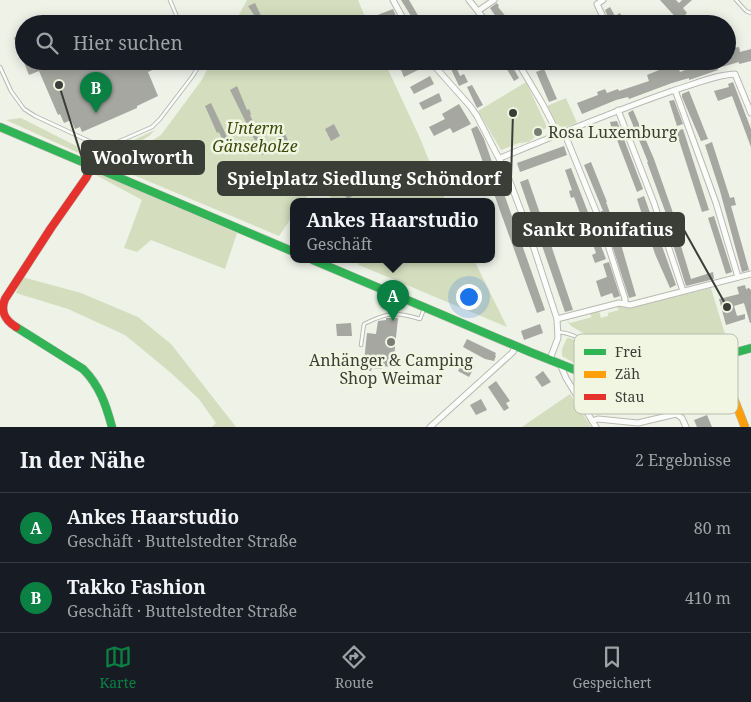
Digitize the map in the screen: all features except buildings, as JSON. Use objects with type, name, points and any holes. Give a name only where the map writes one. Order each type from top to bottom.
[{"type":"main road","points":[[0,127],[290,250]]},
{"type":"main road","points":[[92,166],[86,178],[5,299],[2,309],[4,318],[9,323],[82,369],[92,378],[100,389],[112,427]]},
{"type":"main road","points":[[320,263],[574,369]]},
{"type":"main road","points":[[738,352],[751,348]]},
{"type":"main road","points":[[738,409],[745,427]]},
{"type":"street","points":[[394,0],[402,15]]},
{"type":"street","points":[[469,0],[481,15]]},
{"type":"street","points":[[478,11],[494,0]]},
{"type":"street","points":[[602,15],[597,4],[603,0]]},
{"type":"street","points":[[438,70],[470,106],[484,128],[500,158],[527,227],[557,319],[558,338],[550,359]]},
{"type":"street","points":[[524,70],[558,134]]},
{"type":"street","points":[[500,158],[618,110],[710,79],[736,74],[751,113]]},
{"type":"street","points":[[676,90],[716,203],[738,277]]},
{"type":"street","points":[[618,110],[654,203],[683,291]]},
{"type":"street","points":[[564,132],[602,226],[625,303]]},
{"type":"street","points":[[557,319],[619,303],[630,305],[751,274]]},
{"type":"street","points":[[430,427],[512,352],[515,346]]},
{"type":"street","points":[[560,364],[574,391]]},
{"type":"street","points":[[588,414],[596,427]]},
{"type":"street","points":[[592,421],[598,419],[638,423],[676,414],[680,415],[686,427]]},
{"type":"lane","points":[[170,0],[176,15]]},
{"type":"lane","points":[[736,0],[746,11],[751,13]]},
{"type":"lane","points":[[0,67],[11,91],[24,109],[104,148],[152,126],[160,119],[196,70]]},
{"type":"lane","points":[[361,345],[364,324],[381,315],[401,313],[420,319],[424,307]]},
{"type":"lane","points":[[559,332],[574,335]]},
{"type":"green space","points":[[247,0],[358,0],[364,15],[239,15]]},
{"type":"green space","name":"Unterm Gänseholze","points":[[207,70],[388,70],[419,136],[444,198],[331,198],[320,179],[306,198],[290,198],[290,220],[279,236],[112,166],[161,135]]},
{"type":"green space","points":[[526,82],[547,127],[529,142],[519,143],[501,150],[478,111]]},
{"type":"green space","points":[[566,98],[577,123],[563,128],[557,124],[547,106]]},
{"type":"green space","points":[[21,118],[98,157],[155,130],[149,136],[103,164],[6,120]]},
{"type":"green space","points":[[97,173],[237,233],[225,269],[151,240],[137,252],[124,248],[142,200],[94,174]]},
{"type":"green space","points":[[358,263],[475,263],[507,327],[359,265]]},
{"type":"green space","points":[[22,277],[81,293],[138,317],[171,344],[236,427],[212,427],[216,423],[199,399],[125,335],[68,309],[16,293]]},
{"type":"green space","points":[[711,288],[725,334],[585,334],[571,326],[566,319],[570,323],[592,317],[589,313],[599,311],[601,318],[608,316],[608,313],[619,310],[616,306],[630,308]]},
{"type":"green space","points":[[567,338],[574,340],[574,363],[562,356],[562,349]]},
{"type":"green space","points":[[570,394],[574,400],[574,414],[583,414],[591,427],[522,427]]},
{"type":"traffic: fast","points":[[0,127],[290,250]]},
{"type":"traffic: fast","points":[[320,263],[574,369]]},
{"type":"traffic: fast","points":[[16,327],[83,369],[89,375],[102,396],[112,427]]},
{"type":"traffic: fast","points":[[738,352],[751,348]]},
{"type":"traffic: slow","points":[[738,409],[745,427]]},
{"type":"traffic: jam","points":[[16,327],[4,315],[5,299],[86,178],[92,166]]},
{"type":"place","name":"Woolworth","points":[[59,85]]},
{"type":"place","name":"Takko Fashion","points":[[96,113]]},
{"type":"place","name":"Spielplatz Siedlung Schöndorf","points":[[513,113]]},
{"type":"place","name":"Rosa Luxemburg","points":[[538,132]]},
{"type":"place","name":"Sankt Bonifatius","points":[[727,307]]},
{"type":"place","name":"Ankes Haarstudio","points":[[393,321]]},
{"type":"place","name":"Anhänger & Camping Shop Weimar","points":[[391,342]]}]
